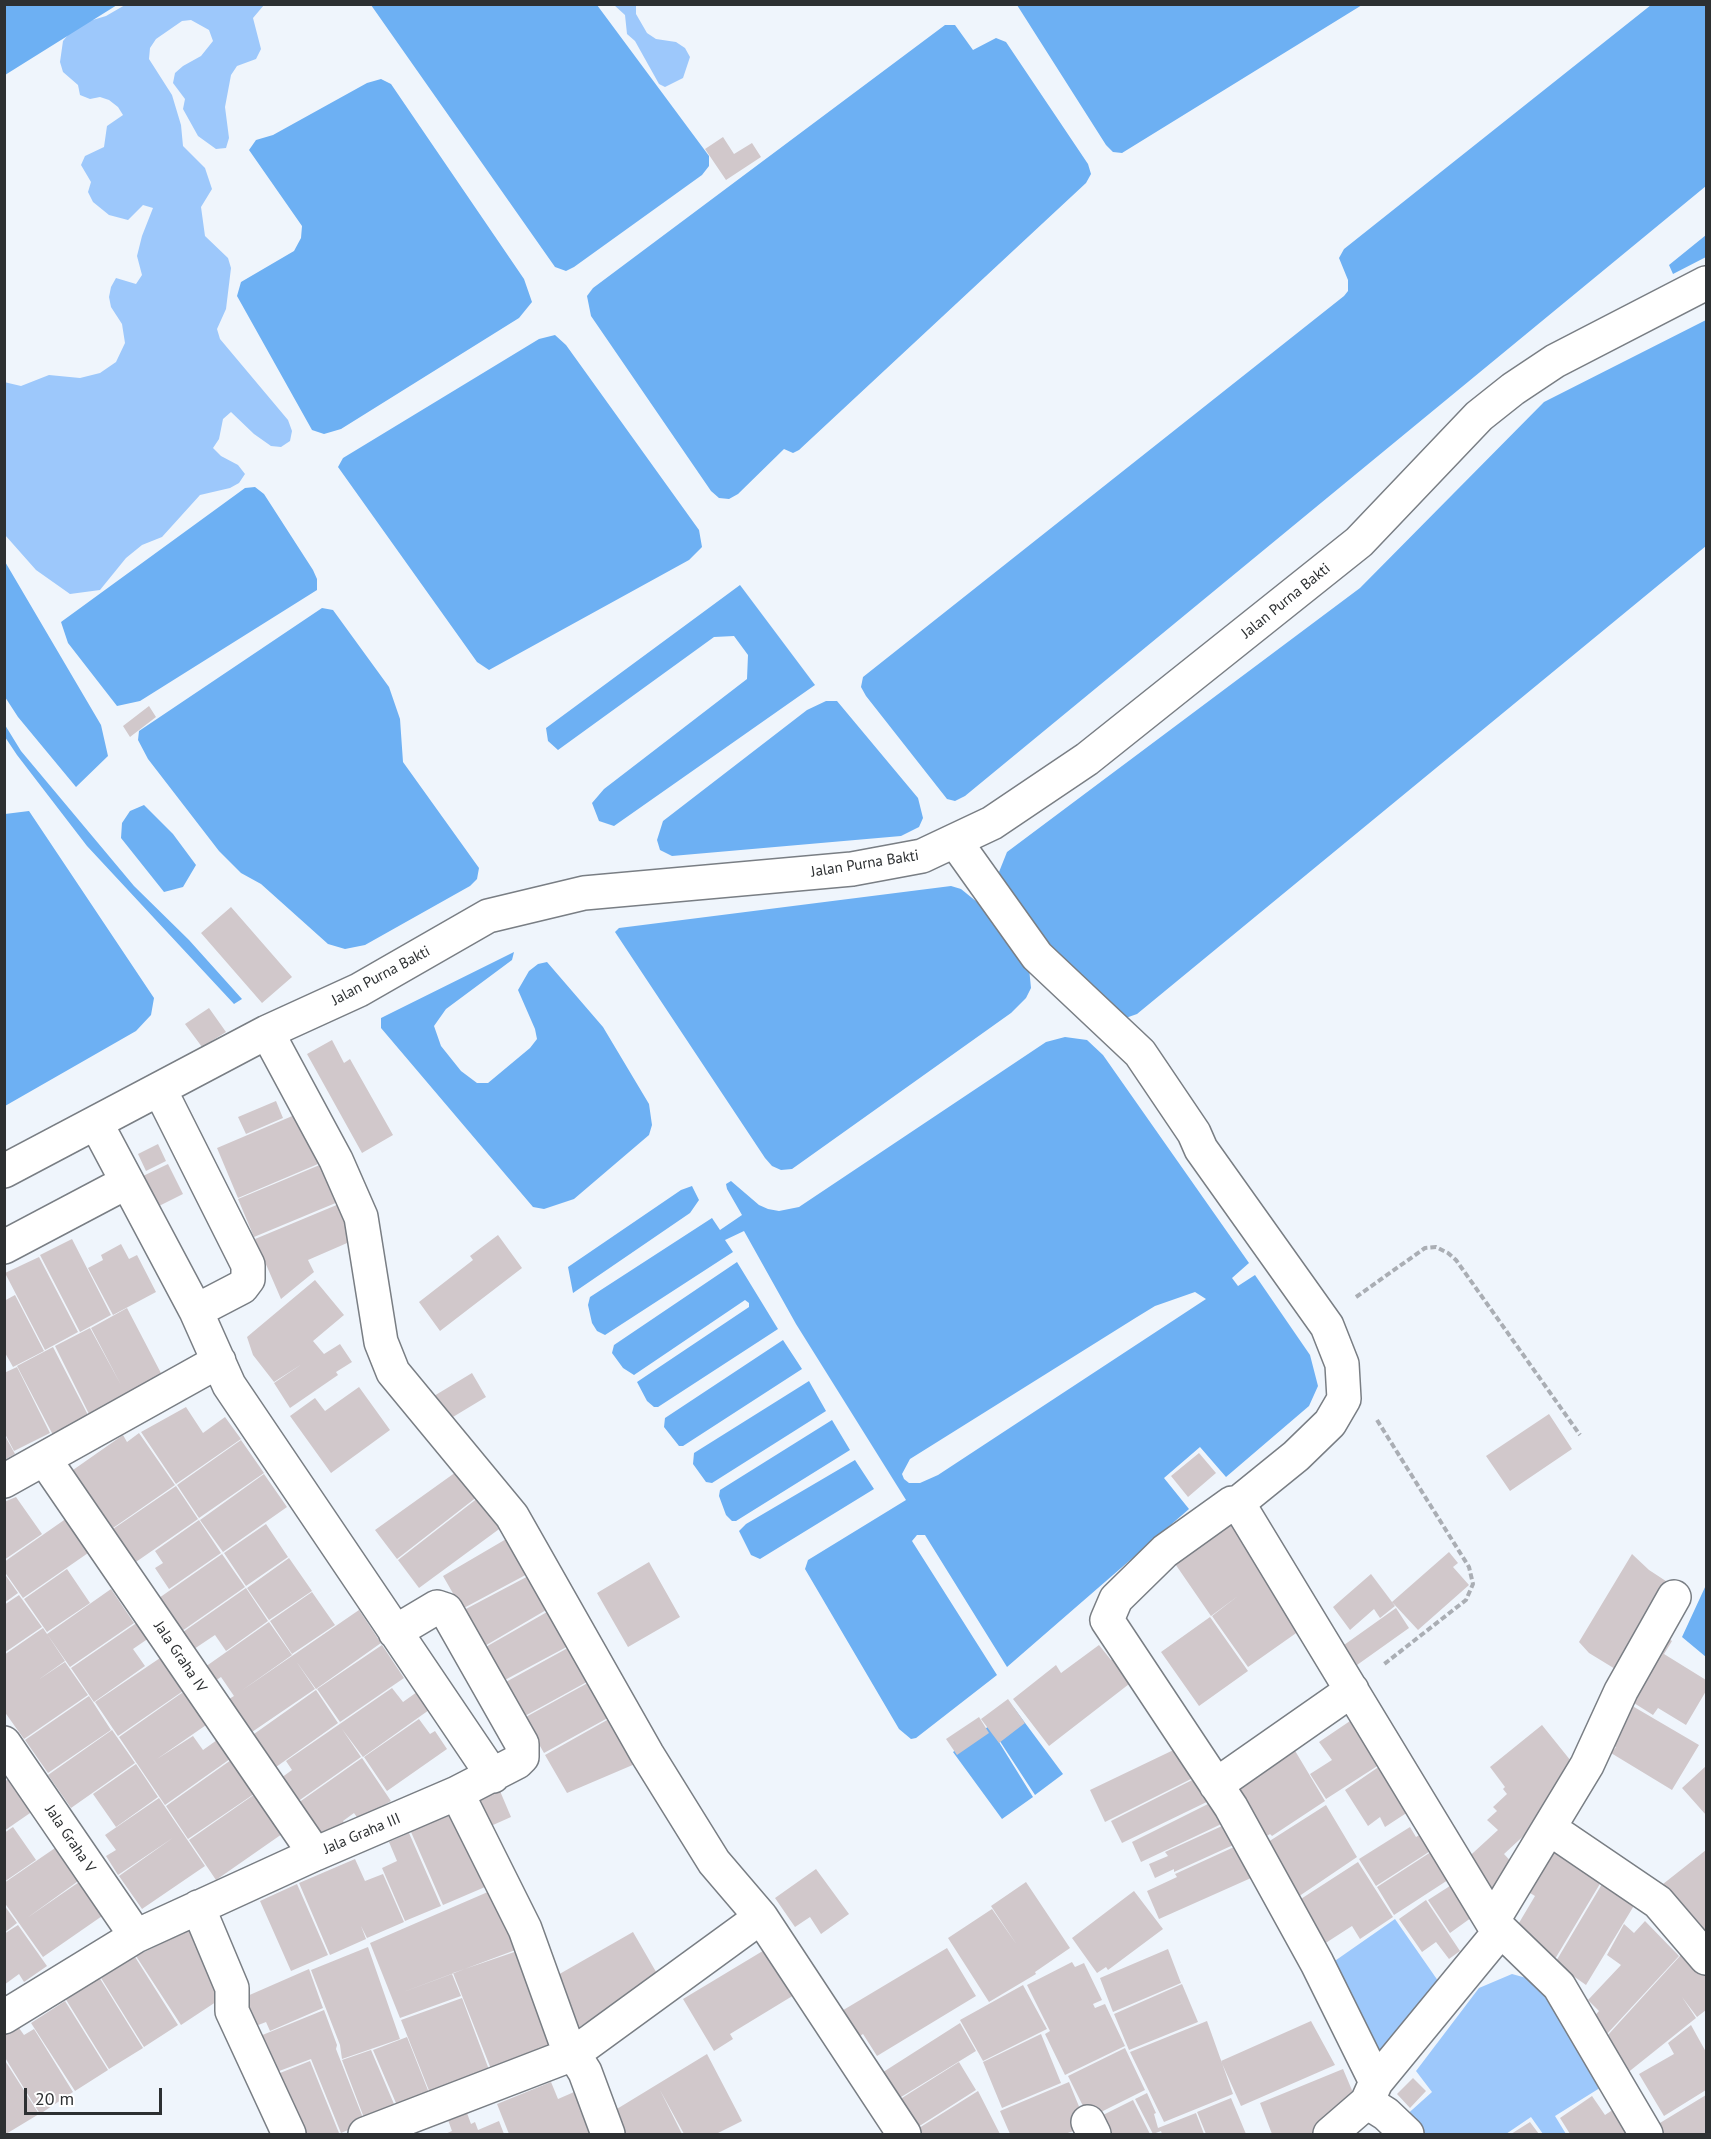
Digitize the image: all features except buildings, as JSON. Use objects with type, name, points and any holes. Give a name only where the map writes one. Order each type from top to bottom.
[{"type":"street","name":"Jalan Purna Bakti","points":[[4,1171],[267,1032],[359,990],[488,916],[584,893],[852,869],[922,856],[956,842],[992,823],[1087,759],[1359,542],[1381,522],[1479,416],[1513,389],[1555,361],[1707,283]]},
{"type":"street","points":[[956,842],[1037,956],[1140,1053],[1194,1133],[1201,1149],[1324,1320],[1342,1364],[1344,1399],[1330,1423],[1296,1456],[1238,1503],[1227,1505],[1165,1551],[1116,1599],[1107,1620],[1216,1785],[1317,1963],[1371,2092],[1386,2114],[1407,2134]]},
{"type":"street","points":[[267,1032],[336,1160],[361,1217],[381,1342],[393,1372],[512,1516],[647,1754],[714,1862],[761,1917],[904,2134]]},
{"type":"street","points":[[160,1090],[248,1265],[248,1279],[242,1287],[196,1311]]},
{"type":"street","points":[[96,1123],[196,1311],[229,1385],[493,1776]]},
{"type":"street","points":[[4,1246],[127,1182]]},
{"type":"street","points":[[4,1480],[45,1460],[219,1361]]},
{"type":"street","name":"Jala Graha IV","points":[[45,1460],[315,1854]]},
{"type":"street","points":[[1238,1503],[1496,1926],[1559,1986],[1646,2134]]},
{"type":"street","points":[[1330,2134],[1371,2092],[1496,1926],[1549,1828],[1587,1765],[1621,1691],[1674,1597]]},
{"type":"street","name":"Jala Graha III","points":[[4,2017],[136,1936],[315,1854],[457,1793],[493,1776],[522,1757],[522,1743],[446,1610],[437,1607],[396,1632]]},
{"type":"street","points":[[1216,1785],[1352,1690]]},
{"type":"street","name":"Jala Graha V","points":[[4,1743],[136,1936]]},
{"type":"street","points":[[457,1793],[525,1929],[565,2040],[585,2072],[608,2134]]},
{"type":"street","points":[[1549,1828],[1658,1902],[1707,1958]]},
{"type":"street","points":[[198,1907],[232,1988],[232,2011],[289,2134]]},
{"type":"street","points":[[365,2134],[573,2054],[761,1917]]},
{"type":"path","points":[[1324,1320],[1425,1248],[1436,1247],[1448,1252],[1456,1260],[1580,1435]]},
{"type":"path","points":[[1342,1364],[1469,1567],[1473,1584],[1466,1600],[1352,1690]]},
{"type":"shaded area","points":[[5,4],[117,4],[117,5],[5,75]]},
{"type":"shaded area","points":[[125,5],[264,5],[253,18],[261,49],[256,59],[237,66],[231,75],[225,107],[229,138],[226,148],[216,149],[198,136],[183,109],[185,99],[173,83],[175,73],[201,56],[213,41],[209,30],[191,20],[182,21],[156,39],[150,48],[149,59],[172,95],[181,125],[183,146],[205,168],[212,189],[201,207],[205,236],[228,258],[231,268],[226,309],[217,329],[220,339],[288,420],[292,431],[290,441],[281,447],[271,446],[254,434],[231,412],[223,419],[219,439],[213,448],[221,456],[238,465],[245,474],[239,483],[230,488],[200,495],[162,537],[142,545],[126,558],[100,590],[70,594],[36,570],[5,535],[4,382],[21,386],[49,375],[80,378],[100,373],[116,362],[125,343],[122,324],[111,307],[109,297],[111,287],[116,278],[136,284],[142,275],[137,256],[153,208],[143,205],[128,220],[109,215],[93,202],[88,192],[91,182],[81,165],[85,156],[104,147],[107,126],[123,115],[118,107],[109,100],[100,97],[90,99],[80,95],[78,85],[63,72],[60,62],[63,41],[76,25],[106,16]]},
{"type":"shaded area","points":[[371,5],[597,5],[709,156],[709,166],[702,175],[574,267],[566,271],[555,267]]},
{"type":"shaded area","points":[[614,5],[636,5],[636,14],[647,33],[656,39],[676,42],[685,48],[690,57],[683,78],[665,87],[659,84],[635,41],[627,34],[625,15]]},
{"type":"shaded area","points":[[1017,5],[1362,5],[1122,153],[1113,152],[1106,145]]},
{"type":"shaded area","points":[[1651,5],[1706,5],[1706,186],[965,796],[955,801],[947,799],[866,696],[861,687],[863,677],[1344,296],[1348,291],[1348,280],[1339,258],[1344,249]]},
{"type":"shaded area","points":[[945,25],[955,25],[973,50],[996,38],[1006,42],[1088,164],[1091,174],[1086,183],[799,450],[793,453],[784,449],[738,494],[729,499],[719,498],[711,491],[591,316],[587,296],[593,288]]},
{"type":"shaded area","points":[[381,79],[391,84],[524,279],[532,302],[519,318],[341,429],[324,434],[312,430],[237,296],[241,282],[294,251],[301,238],[302,226],[249,150],[256,140],[273,135],[367,83]]},
{"type":"shaded area","points":[[1706,235],[1706,257],[1673,274],[1669,265]]},
{"type":"shaded area","points":[[1706,320],[1706,546],[1137,1014],[1120,1020],[1110,1017],[1007,892],[999,872],[1007,852],[1360,588],[1544,402]]},
{"type":"shaded area","points":[[555,335],[566,345],[699,530],[702,547],[689,560],[489,670],[477,662],[338,467],[343,458],[539,339]]},
{"type":"shaded area","points":[[255,487],[264,494],[313,570],[317,579],[317,590],[140,701],[117,706],[68,643],[61,622],[245,488]]},
{"type":"shaded area","points":[[4,560],[101,725],[108,756],[76,787],[18,717],[5,697]]},
{"type":"shaded area","points":[[740,585],[815,685],[614,826],[599,821],[592,803],[604,789],[747,679],[748,655],[734,636],[714,637],[558,750],[548,741],[546,728]]},
{"type":"shaded area","points":[[322,608],[333,610],[389,687],[400,719],[403,762],[479,868],[477,879],[470,886],[365,945],[345,949],[328,944],[261,884],[241,873],[219,851],[148,759],[138,740],[139,731]]},
{"type":"shaded area","points":[[826,701],[837,701],[918,798],[923,818],[919,827],[901,836],[672,856],[660,850],[657,840],[663,821],[807,710]]},
{"type":"shaded area","points":[[5,725],[21,751],[134,886],[189,940],[242,999],[234,1004],[87,846],[17,755],[5,737]]},
{"type":"shaded area","points":[[144,805],[173,834],[196,865],[183,887],[164,892],[121,838],[122,823],[130,811]]},
{"type":"shaded area","points":[[29,811],[154,998],[151,1015],[136,1031],[5,1106],[5,814]]},
{"type":"shaded area","points":[[951,886],[961,889],[977,902],[1029,968],[1031,988],[1026,998],[1011,1013],[792,1169],[781,1170],[772,1166],[765,1158],[615,932],[619,928]]},
{"type":"shaded area","points":[[514,952],[512,960],[446,1009],[434,1026],[441,1046],[461,1071],[477,1083],[488,1083],[530,1048],[537,1039],[518,990],[529,971],[538,964],[547,962],[603,1027],[649,1104],[652,1125],[649,1135],[574,1199],[544,1209],[533,1207],[381,1028],[381,1018]]},
{"type":"shaded area","points":[[1065,1037],[1087,1040],[1103,1055],[1249,1263],[1232,1278],[1238,1286],[1255,1275],[1310,1355],[1318,1386],[1309,1406],[1226,1477],[1200,1447],[1164,1478],[1189,1509],[1007,1667],[925,1535],[917,1535],[912,1541],[997,1675],[916,1738],[911,1739],[899,1729],[805,1569],[808,1560],[906,1500],[796,1324],[744,1231],[725,1240],[733,1252],[605,1335],[597,1331],[592,1323],[588,1305],[590,1297],[712,1218],[720,1230],[742,1215],[727,1189],[726,1184],[731,1181],[759,1205],[768,1209],[779,1211],[799,1207],[1046,1042]],"holes":[[[1195,1292],[1206,1299],[938,1475],[920,1483],[909,1483],[904,1479],[902,1474],[910,1459],[1155,1306]]]},
{"type":"shaded area","points":[[692,1186],[699,1200],[690,1213],[573,1293],[568,1267],[681,1190]]},
{"type":"shaded area","points":[[737,1262],[778,1329],[658,1407],[654,1407],[647,1401],[637,1382],[749,1307],[749,1303],[745,1300],[634,1375],[623,1368],[612,1353],[614,1345]]},
{"type":"shaded area","points":[[783,1340],[802,1369],[683,1446],[679,1446],[664,1427],[665,1418]]},
{"type":"shaded area","points":[[809,1381],[826,1411],[712,1483],[706,1482],[693,1464],[694,1453]]},
{"type":"shaded area","points":[[832,1420],[850,1450],[736,1521],[732,1521],[726,1515],[719,1496],[720,1490]]},
{"type":"shaded area","points":[[855,1460],[874,1489],[760,1559],[751,1555],[739,1531],[746,1524]]},
{"type":"shaded area","points":[[1706,1585],[1706,1657],[1682,1637]]},
{"type":"shaded area","points":[[1014,1708],[1063,1774],[1035,1795],[990,1726]]},
{"type":"shaded area","points":[[989,1726],[1033,1797],[1002,1819],[953,1752]]},
{"type":"shaded area","points":[[1395,1919],[1443,1988],[1383,2066],[1329,1965]]},
{"type":"shaded area","points":[[1512,1974],[1530,1979],[1554,2005],[1603,2086],[1555,2116],[1566,2134],[1543,2134],[1531,2117],[1506,2134],[1420,2134],[1403,2118],[1432,2092],[1416,2071],[1479,1988]]}]
